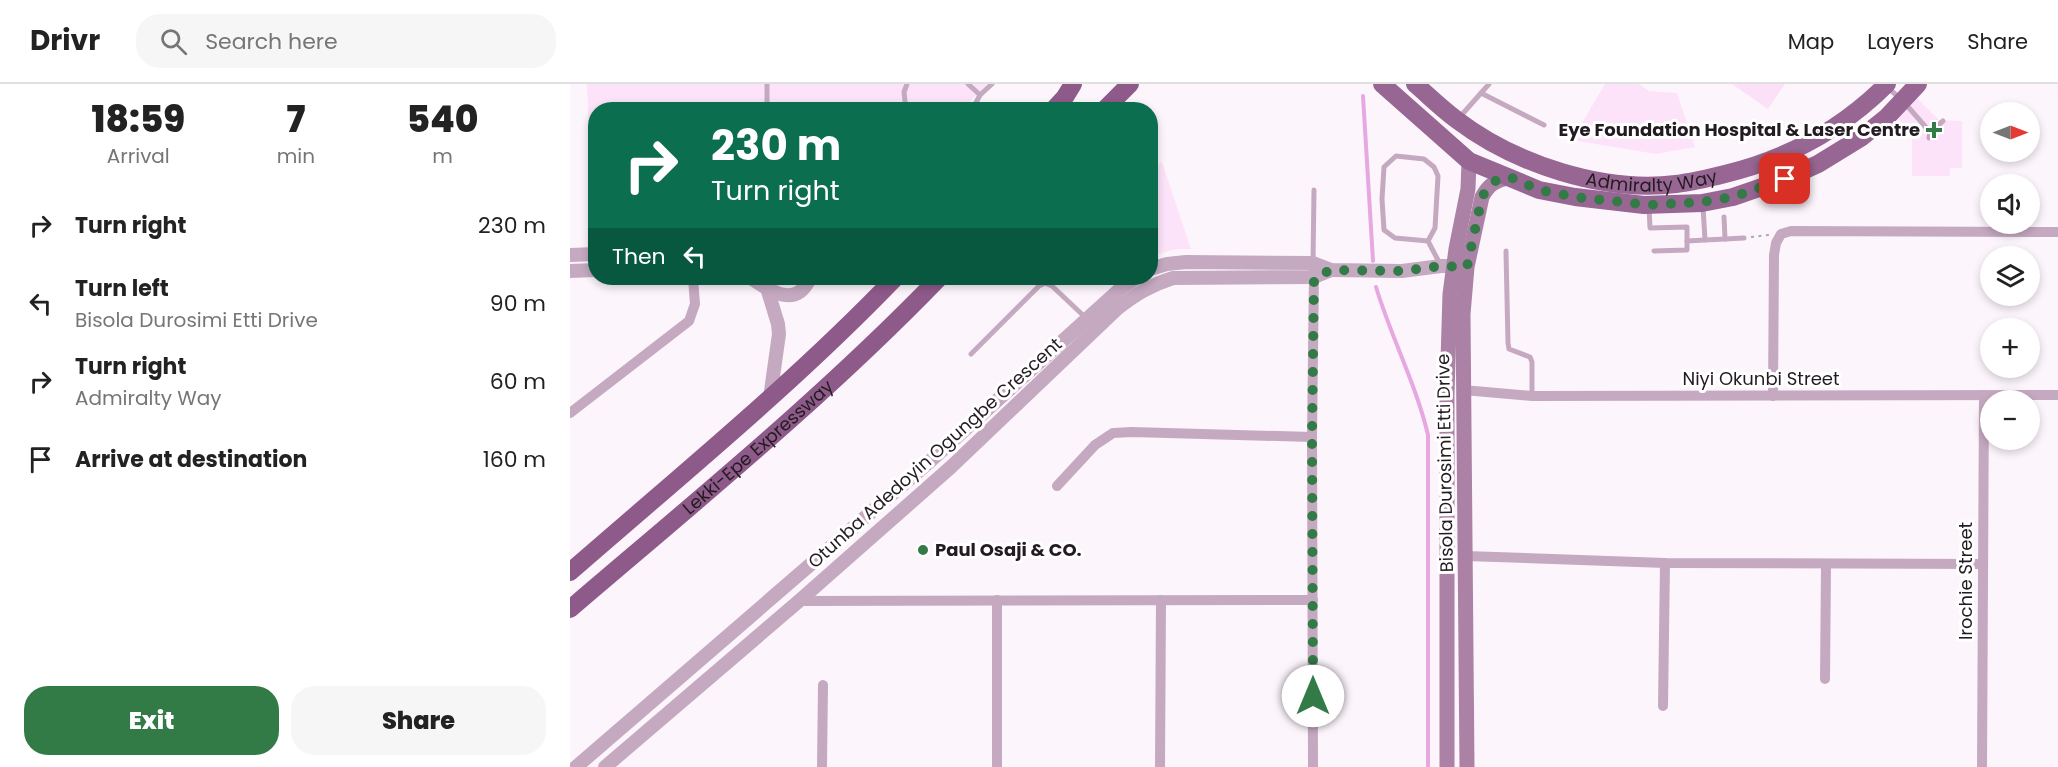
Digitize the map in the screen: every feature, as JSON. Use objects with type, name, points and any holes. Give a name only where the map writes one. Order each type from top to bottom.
[{"type":"highway","points":[[1064,97],[1080,84]]},
{"type":"highway","points":[[1100,102],[1115,84]]},
{"type":"highway","points":[[1112,102],[1130,84]]},
{"type":"highway","name":"Lekki-Epe Expressway","points":[[570,572],[770,398],[856,319],[888,285]]},
{"type":"highway","name":"Lekki-Epe Expressway","points":[[570,609],[806,405],[932,285]]},
{"type":"main road","name":"Admiralty Way","points":[[1382,84],[1469,161],[1539,190],[1575,197],[1649,205],[1702,202],[1733,197],[1818,164],[1887,117],[1918,84]]},
{"type":"main road","name":"Admiralty Way","points":[[1415,84],[1456,120],[1509,151],[1561,172],[1617,183],[1647,186],[1675,184],[1741,170],[1773,160],[1807,144],[1838,125],[1861,108],[1885,84]]},
{"type":"main road","points":[[1447,767],[1447,394],[1450,294],[1468,189],[1469,161]]},
{"type":"main road","name":"Bisola Durosimi Etti Drive","points":[[1467,767],[1463,314],[1454,266],[1482,197],[1489,186],[1497,180],[1510,177]]},
{"type":"street","points":[[1773,396],[1774,255],[1776,243],[1781,234],[1791,231],[2058,232]]},
{"type":"street","points":[[570,255],[588,254]]},
{"type":"street","name":"Otunba Adedoyin Ogungbe Crescent","points":[[1158,267],[1186,262],[1314,263],[1331,270],[1402,271],[1454,266]]},
{"type":"street","points":[[1313,767],[1314,263]]},
{"type":"street","points":[[570,271],[588,270]]},
{"type":"street","name":"Otunba Adedoyin Ogungbe Crescent","points":[[1158,283],[1173,278],[1314,278],[1331,270]]},
{"type":"street","points":[[570,413],[689,321],[695,304],[694,285]]},
{"type":"street","points":[[762,285],[778,295],[792,294],[805,285]]},
{"type":"street","name":"Otunba Adedoyin Ogungbe Crescent","points":[[576,767],[928,463],[1126,285]]},
{"type":"street","name":"Otunba Adedoyin Ogungbe Crescent","points":[[605,767],[951,467],[1118,308],[1138,292],[1153,285]]},
{"type":"street","points":[[767,288],[776,315],[779,334],[770,398]]},
{"type":"street","name":"Niyi Okunbi Street","points":[[1463,390],[1532,396],[1980,395]]},
{"type":"street","points":[[1005,393],[1016,405]]},
{"type":"street","name":"Niyi Okunbi Street","points":[[2040,395],[2058,395]]},
{"type":"street","points":[[1057,486],[1095,445],[1113,433],[1312,437]]},
{"type":"street","name":"Irochie Street","points":[[1982,767],[1984,450]]},
{"type":"street","points":[[1466,556],[1665,563],[1983,564]]},
{"type":"street","points":[[1663,706],[1665,563]]},
{"type":"street","points":[[1825,679],[1826,565]]},
{"type":"street","points":[[997,600],[997,767]]},
{"type":"street","points":[[1160,767],[1161,600]]},
{"type":"street","points":[[799,601],[1313,600]]},
{"type":"street","points":[[822,767],[823,685]]},
{"type":"street","points":[[627,723],[639,738]]},
{"type":"lane","points":[[767,84],[767,102]]},
{"type":"lane","points":[[905,102],[904,92],[907,84]]},
{"type":"lane","points":[[968,84],[980,95]]},
{"type":"lane","points":[[976,102],[992,84]]},
{"type":"lane","points":[[1456,120],[1489,84]]},
{"type":"lane","points":[[1885,84],[1903,101],[1929,135],[1943,122]]},
{"type":"lane","points":[[1481,93],[1544,125]]},
{"type":"lane","points":[[1428,241],[1435,228],[1438,176],[1434,167],[1424,159],[1396,156],[1384,167],[1382,199],[1384,230],[1395,238],[1428,241],[1454,266]]},
{"type":"lane","points":[[1314,190],[1314,263]]},
{"type":"lane","points":[[1702,202],[1705,240]]},
{"type":"lane","points":[[1649,205],[1650,228],[1687,227],[1686,250],[1654,251]]},
{"type":"lane","points":[[1724,217],[1725,239]]},
{"type":"lane","points":[[1686,241],[1744,238]]},
{"type":"lane","points":[[1506,251],[1509,349],[1530,357],[1532,396]]},
{"type":"lane","points":[[971,354],[1041,285]]},
{"type":"lane","points":[[1050,285],[1087,319]]},
{"type":"path","points":[[1744,238],[1781,234]]},
{"type":"shaded area","points":[[587,84],[988,84],[969,102],[588,102],[588,112]]},
{"type":"shaded area","points":[[1605,84],[1639,84],[1649,91],[1677,93],[1695,147],[1656,154],[1572,140]]},
{"type":"shaded area","points":[[1732,84],[1785,84],[1768,109]]},
{"type":"shaded area","name":"Eye Foundation Hospital & Laser Centre","points":[[1914,95],[1939,120],[1962,121],[1962,168],[1950,168],[1950,176],[1912,176],[1912,138],[1895,115]]},
{"type":"shaded area","points":[[1162,162],[1191,249],[1177,249],[1158,254],[1158,166]]},
{"type":"waterway","points":[[1363,96],[1373,261]]},
{"type":"waterway","points":[[1376,287],[1417,397],[1428,435],[1428,767]]},
{"type":"place","name":"Eye Foundation Hospital & Laser Centre","points":[[1934,130]]},
{"type":"place","name":"Paul Osaji & CO.","points":[[923,550]]},
{"type":"route","points":[[1313,696],[1314,278],[1331,270],[1402,271],[1454,265],[1467,267],[1482,197],[1489,186],[1497,180],[1510,177],[1539,190],[1608,202],[1644,205],[1678,205],[1733,197],[1785,179]]}]
